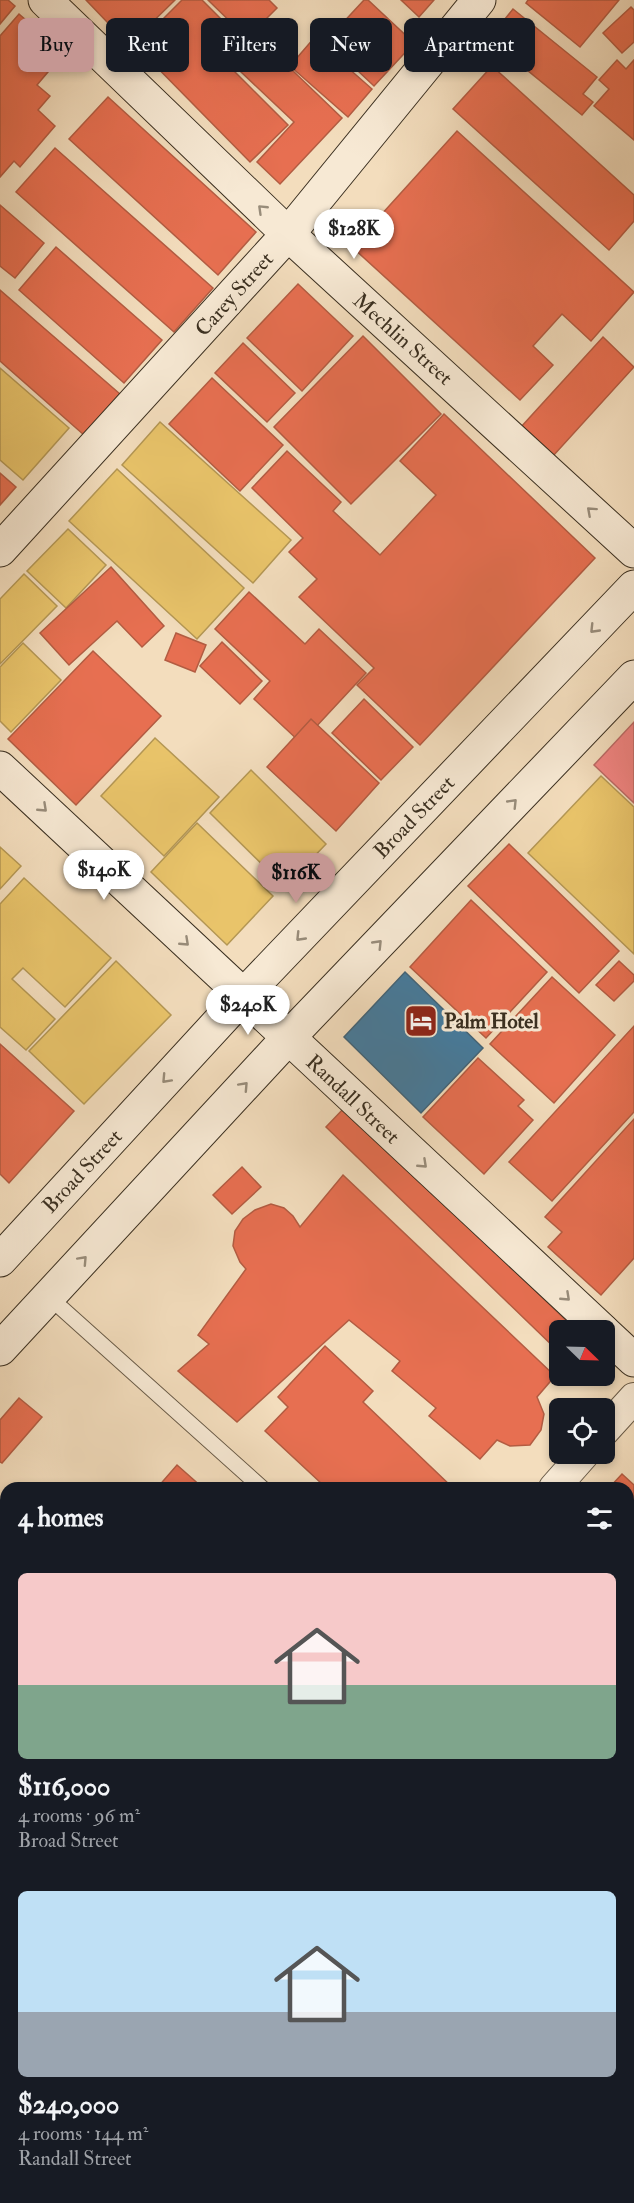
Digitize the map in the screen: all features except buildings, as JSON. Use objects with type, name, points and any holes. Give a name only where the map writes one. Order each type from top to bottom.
[{"type":"street","name":"Mechlin Street","points":[[45,0],[288,234],[634,551]]},
{"type":"street","name":"Carey Street","points":[[0,550],[288,234],[479,0]]},
{"type":"street","name":"Broad Street","points":[[0,1260],[243,996],[634,586]]},
{"type":"street","points":[[0,1349],[288,1038],[634,676]]},
{"type":"street","name":"Randall Street","points":[[0,768],[591,1320]]},
{"type":"street","name":"Randall Street","points":[[615,1342],[634,1360]]},
{"type":"street","points":[[615,1419],[634,1398]]},
{"type":"street","points":[[559,1482],[575,1464]]},
{"type":"lane","points":[[48,1296],[255,1482]]},
{"type":"place","name":"Palm Hotel","points":[[421,1021]]}]
